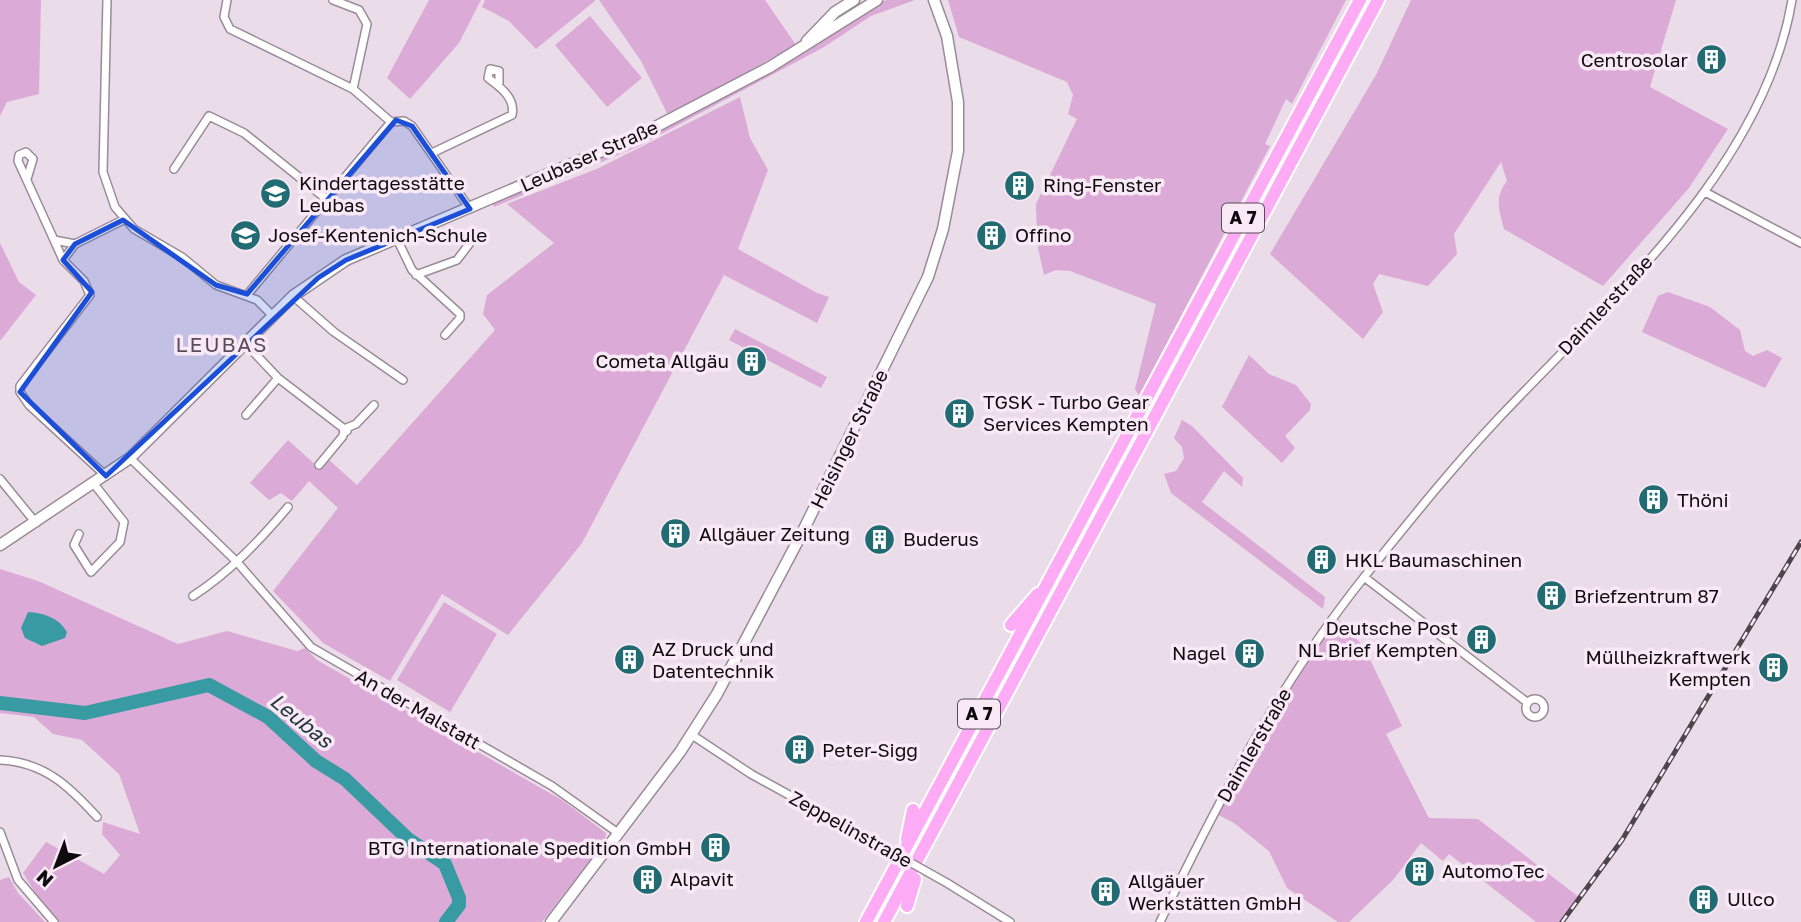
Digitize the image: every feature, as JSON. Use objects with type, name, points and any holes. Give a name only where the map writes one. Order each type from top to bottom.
[{"type":"highway","name":"A 7","points":[[866,922],[1360,0]]},
{"type":"highway","name":"A 7","points":[[884,922],[1378,0]]},
{"type":"highway","points":[[1011,625],[1054,575]]},
{"type":"highway","points":[[905,853],[913,810]]},
{"type":"highway","points":[[907,906],[911,888],[939,823]]},
{"type":"main road","points":[[800,49],[835,12],[853,0]]},
{"type":"main road","name":"Leubaser Straße","points":[[0,545],[37,523],[130,458],[272,315],[293,296],[346,260],[640,135],[800,49],[877,0]]},
{"type":"main road","name":"Heisinger Straße","points":[[551,922],[692,736],[804,530],[928,277],[946,218],[958,151],[958,102],[947,36],[934,0]]},
{"type":"street","points":[[107,0],[103,172],[108,191],[123,220],[182,257],[216,285],[247,295],[272,315]]},
{"type":"street","points":[[228,0],[224,17],[230,29],[353,89],[391,122]]},
{"type":"street","points":[[334,0],[359,10],[367,24],[353,89]]},
{"type":"street","name":"Daimlerstraße","points":[[1160,922],[1249,747],[1308,655],[1364,578],[1469,449],[1591,320],[1705,192],[1737,146],[1780,51],[1792,0]]},
{"type":"street","points":[[432,153],[512,115],[511,103],[499,83]]},
{"type":"street","points":[[174,169],[209,116],[244,133],[324,198]]},
{"type":"street","points":[[247,295],[324,198],[391,122],[404,121],[412,126],[470,209]]},
{"type":"street","points":[[27,178],[64,260],[84,281],[90,295],[23,380],[20,392],[29,405],[106,476]]},
{"type":"street","points":[[1705,192],[1801,243]]},
{"type":"street","points":[[64,260],[75,244],[123,220]]},
{"type":"street","points":[[397,239],[416,275],[460,314],[460,318],[445,335]]},
{"type":"street","points":[[416,275],[457,260],[472,239]]},
{"type":"street","points":[[54,240],[75,244]]},
{"type":"street","points":[[293,296],[334,332],[403,380]]},
{"type":"street","points":[[244,342],[278,378],[345,430]]},
{"type":"street","points":[[246,415],[278,378]]},
{"type":"street","points":[[319,466],[345,430],[356,424],[374,405]]},
{"type":"street","name":"An der Malstatt","points":[[130,458],[237,562],[304,640],[323,655],[520,767],[616,835]]},
{"type":"street","points":[[0,479],[37,523]]},
{"type":"street","points":[[79,534],[74,545],[91,572],[120,541],[124,522],[120,513],[94,484]]},
{"type":"street","points":[[193,596],[216,581],[237,562],[288,507]]},
{"type":"street","points":[[1364,578],[1528,703]]},
{"type":"street","name":"Zeppelinstraße","points":[[692,736],[751,774],[947,883],[1010,922]]},
{"type":"street","points":[[0,760],[36,766],[57,777],[97,817]]},
{"type":"street","points":[[0,832],[18,880],[54,922]]},
{"type":"highlighted area","points":[[396,120],[412,126],[470,209],[346,260],[318,278],[106,476],[20,392],[92,292],[63,260],[75,244],[123,220],[216,285],[247,294]]},
{"type":"shaded area","points":[[0,0],[41,0],[39,94],[7,102],[0,116]]},
{"type":"shaded area","points":[[429,0],[481,0],[459,43],[410,99],[387,78]]},
{"type":"shaded area","points":[[485,0],[596,0],[536,49],[509,21],[482,7]]},
{"type":"shaded area","points":[[599,0],[765,0],[796,45],[668,115],[641,61]]},
{"type":"shaded area","points":[[886,0],[915,0],[871,16],[824,47],[637,147],[494,207],[492,203],[694,110],[791,57]]},
{"type":"shaded area","points":[[948,0],[1346,0],[1292,104],[1286,99],[1265,144],[1270,146],[1139,396],[1135,389],[1156,304],[1070,271],[1056,270],[1044,275],[1037,243],[1036,204],[1077,119],[1068,114],[1073,95],[1067,82],[959,37]]},
{"type":"shaded area","points":[[1411,0],[1676,0],[1650,87],[1728,129],[1689,188],[1603,286],[1504,229],[1499,198],[1507,181],[1501,162],[1454,234],[1457,254],[1428,286],[1379,274],[1373,284],[1383,312],[1363,339],[1270,254],[1376,75]]},
{"type":"shaded area","points":[[590,16],[642,78],[607,107],[555,45]]},
{"type":"shaded area","points":[[740,97],[750,138],[768,170],[738,249],[829,297],[817,323],[724,275],[582,543],[508,635],[442,594],[390,681],[323,643],[273,591],[338,508],[309,481],[292,501],[281,493],[269,500],[250,483],[288,440],[319,468],[328,459],[357,485],[495,330],[483,314],[487,295],[554,243],[507,204],[599,168]]},
{"type":"shaded area","points":[[0,243],[19,282],[36,295],[0,341]]},
{"type":"shaded area","points":[[1668,292],[1710,307],[1740,330],[1745,351],[1753,356],[1767,350],[1782,358],[1765,388],[1642,332],[1658,296]]},
{"type":"shaded area","points":[[735,329],[827,377],[821,388],[729,340]]},
{"type":"shaded area","points":[[1249,355],[1269,374],[1296,385],[1311,404],[1310,410],[1285,436],[1295,448],[1282,463],[1222,407]]},
{"type":"shaded area","points":[[1182,420],[1192,426],[1243,478],[1242,487],[1224,471],[1202,502],[1325,597],[1323,609],[1171,493],[1164,474],[1176,471],[1184,458],[1182,447],[1174,438]]},
{"type":"shaded area","points":[[0,569],[38,581],[178,644],[227,631],[297,651],[305,648],[317,660],[562,800],[606,833],[605,841],[542,922],[52,922],[56,919],[42,904],[23,873],[46,842],[104,874],[120,855],[102,834],[103,822],[140,834],[119,774],[82,740],[53,734],[34,717],[0,713]]},
{"type":"shaded area","points":[[444,602],[497,634],[450,712],[397,680]]},
{"type":"shaded area","points":[[1335,616],[1364,647],[1402,726],[1386,734],[1429,818],[1478,819],[1580,898],[1562,922],[1536,922],[1449,854],[1443,861],[1421,843],[1393,880],[1349,922],[1338,922],[1287,888],[1269,851],[1234,823],[1215,813],[1249,747]]},
{"type":"shaded area","points":[[9,877],[18,893],[45,922],[0,922],[0,880]]},
{"type":"water","points":[[28,612],[55,620],[67,632],[65,638],[42,646],[25,638],[21,628]]},
{"type":"waterway","name":"Leubas","points":[[0,703],[85,713],[209,685],[268,717],[316,761],[345,779],[408,839],[445,864],[459,898],[459,905],[446,922]]},
{"type":"railway","points":[[1562,922],[1622,840],[1801,542]]},
{"type":"place","name":"Centrosolar","points":[[1711,60]]},
{"type":"place","name":"Ring-Fenster","points":[[1020,185]]},
{"type":"place","name":"Kindertagesstätte Leubas","points":[[276,194]]},
{"type":"place","name":"Josef-Kentenich-Schule","points":[[245,235]]},
{"type":"place","name":"Offino","points":[[992,235]]},
{"type":"place","name":"Cometa Allgäu","points":[[752,361]]},
{"type":"place","name":"TGSK - Turbo Gear Services Kempten","points":[[960,413]]},
{"type":"place","name":"Thöni","points":[[1654,500]]},
{"type":"place","name":"Allgäuer Zeitung","points":[[676,534]]},
{"type":"place","name":"Buderus","points":[[880,539]]},
{"type":"place","name":"HKL Baumaschinen","points":[[1322,560]]},
{"type":"place","name":"Briefzentrum 87","points":[[1551,596]]},
{"type":"place","name":"Deutsche Post NL Brief Kempten","points":[[1481,639]]},
{"type":"place","name":"Nagel","points":[[1249,653]]},
{"type":"place","name":"AZ Druck und Datentechnik","points":[[629,660]]},
{"type":"place","name":"Müllheizkraftwerk Kempten","points":[[1774,668]]},
{"type":"place","name":"Peter-Sigg","points":[[799,750]]},
{"type":"place","name":"BTG Internationale Spedition GmbH","points":[[715,848]]},
{"type":"place","name":"AutomoTec","points":[[1419,871]]},
{"type":"place","name":"Alpavit","points":[[647,879]]},
{"type":"place","name":"Allgäuer Werkstätten GmbH","points":[[1105,892]]},
{"type":"place","name":"Ullco","points":[[1704,899]]},
{"type":"district","name":"LEUBAS","points":[[222,345]]}]
